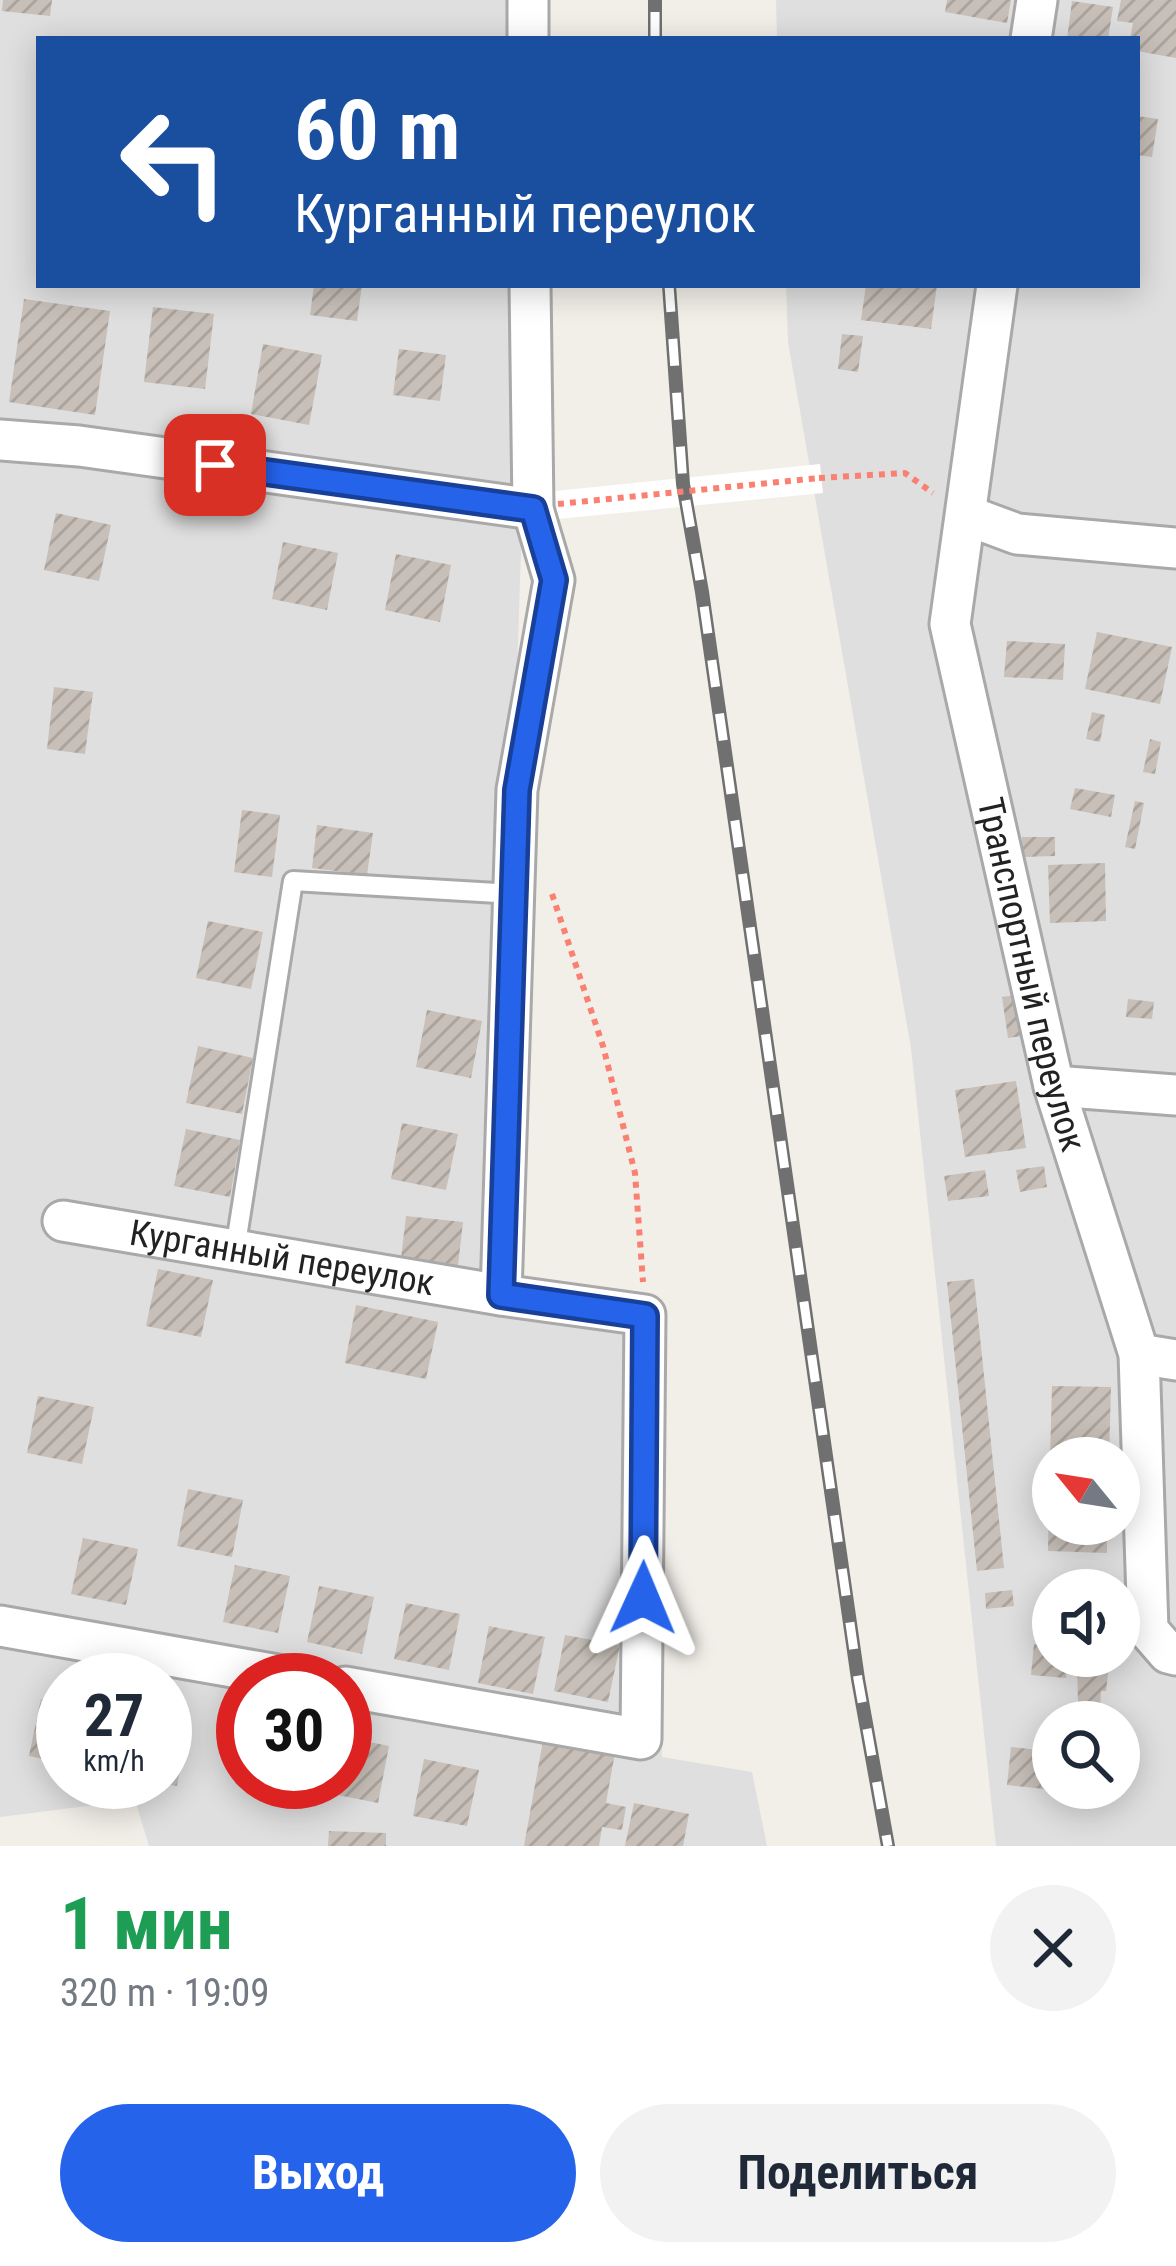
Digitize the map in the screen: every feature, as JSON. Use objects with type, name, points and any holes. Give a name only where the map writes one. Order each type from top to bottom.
[{"type":"street","points":[[528,0],[528,36]]},
{"type":"street","points":[[1031,36],[1037,0]]},
{"type":"street","points":[[501,1295],[530,885],[517,790],[554,580],[530,288]]},
{"type":"street","name":"Транспортный переулок","points":[[998,288],[950,624],[1054,1086],[1158,1357],[1148,1630],[1172,1654]]},
{"type":"street","points":[[0,440],[79,446],[545,507]]},
{"type":"street","points":[[966,515],[1017,534],[1176,548]]},
{"type":"street","points":[[1054,1086],[1176,1095]]},
{"type":"street","name":"Курганный переулок","points":[[64,1221],[645,1316]]},
{"type":"street","points":[[372,1692],[641,1739],[645,1316]]},
{"type":"street","points":[[0,1626],[216,1664]]},
{"type":"lane","points":[[235,1250],[293,881],[530,885]]},
{"type":"path","points":[[545,507],[905,473],[966,515]]},
{"type":"path","points":[[530,885],[603,1046],[635,1173],[645,1316]]},
{"type":"shaded area","points":[[0,0],[528,0],[528,36],[36,36],[36,288],[525,288],[497,1299],[642,1319],[662,1757],[752,1772],[767,1846],[149,1846],[138,1809],[192,1809],[192,1653],[36,1653],[36,1809],[64,1809],[0,1817]]},
{"type":"shaded area","points":[[776,0],[1176,0],[1176,1846],[996,1846],[911,1048],[788,342],[786,288],[1140,288],[1140,36],[777,36]]},
{"type":"pier","points":[[820,464],[823,493],[558,519],[555,491]]},
{"type":"building","points":[[3,0],[52,0],[50,16],[2,11]]},
{"type":"building","points":[[947,0],[1011,0],[1007,23],[945,12]]},
{"type":"building","points":[[1121,0],[1176,0],[1176,58],[1140,52],[1140,36],[1131,36],[1133,23],[1117,21]]},
{"type":"building","points":[[1072,1],[1113,7],[1108,36],[1067,36]]},
{"type":"building","points":[[1140,116],[1158,119],[1152,157],[1140,155]]},
{"type":"building","points":[[314,288],[362,288],[357,321],[310,315]]},
{"type":"building","points":[[866,288],[937,288],[931,329],[861,320]]},
{"type":"building","points":[[24,299],[110,311],[95,415],[9,402]]},
{"type":"building","points":[[153,307],[214,314],[205,389],[144,382]]},
{"type":"building","points":[[842,334],[863,336],[858,372],[838,369]]},
{"type":"building","points":[[263,344],[322,355],[309,425],[251,414]]},
{"type":"building","points":[[399,349],[446,355],[440,401],[393,395]]},
{"type":"building","points":[[56,513],[111,525],[99,581],[44,570]]},
{"type":"building","points":[[283,542],[338,553],[327,610],[272,599]]},
{"type":"building","points":[[396,554],[451,565],[440,622],[385,610]]},
{"type":"building","points":[[1097,632],[1172,647],[1160,704],[1085,689]]},
{"type":"building","points":[[1007,641],[1065,644],[1063,680],[1004,677]]},
{"type":"building","points":[[54,687],[93,692],[85,754],[47,749]]},
{"type":"building","points":[[1092,712],[1105,715],[1100,742],[1086,739]]},
{"type":"building","points":[[1150,739],[1161,742],[1155,774],[1143,772]]},
{"type":"building","points":[[1075,788],[1115,795],[1111,817],[1070,809]]},
{"type":"building","points":[[1135,801],[1144,803],[1135,849],[1125,847]]},
{"type":"building","points":[[242,810],[280,815],[272,877],[234,872]]},
{"type":"building","points":[[317,825],[373,833],[367,875],[312,868]]},
{"type":"building","points":[[1022,837],[1055,837],[1055,856],[1023,857]]},
{"type":"building","points":[[1105,863],[1106,921],[1050,923],[1048,865]]},
{"type":"building","points":[[208,921],[263,932],[251,989],[196,978]]},
{"type":"building","points":[[1015,995],[1021,1036],[1008,1038],[1002,997]]},
{"type":"building","points":[[1128,999],[1154,1002],[1152,1019],[1126,1017]]},
{"type":"building","points":[[427,1010],[482,1021],[471,1078],[416,1067]]},
{"type":"building","points":[[198,1046],[253,1058],[242,1114],[186,1103]]},
{"type":"building","points":[[1016,1081],[1026,1148],[965,1157],[955,1090]]},
{"type":"building","points":[[402,1123],[458,1134],[446,1190],[391,1179]]},
{"type":"building","points":[[186,1129],[240,1140],[230,1197],[174,1186]]},
{"type":"building","points":[[1044,1166],[1047,1187],[1020,1192],[1016,1170]]},
{"type":"building","points":[[985,1170],[989,1196],[948,1201],[944,1176]]},
{"type":"building","points":[[406,1216],[463,1222],[457,1274],[400,1267]]},
{"type":"building","points":[[158,1269],[213,1280],[201,1337],[146,1326]]},
{"type":"building","points":[[974,1279],[1004,1568],[977,1571],[947,1282]]},
{"type":"building","points":[[356,1305],[438,1322],[426,1379],[345,1363]]},
{"type":"building","points":[[1052,1386],[1111,1387],[1110,1437],[1051,1437]]},
{"type":"building","points":[[38,1396],[94,1407],[82,1464],[27,1453]]},
{"type":"building","points":[[188,1489],[243,1500],[232,1557],[177,1546]]},
{"type":"building","points":[[83,1538],[138,1549],[126,1605],[71,1594]]},
{"type":"building","points":[[1048,1545],[1107,1545],[1107,1553],[1048,1551]]},
{"type":"building","points":[[235,1565],[290,1576],[278,1633],[223,1622]]},
{"type":"building","points":[[319,1586],[374,1597],[362,1653],[307,1642]]},
{"type":"building","points":[[1012,1590],[1014,1606],[986,1609],[985,1593]]},
{"type":"building","points":[[406,1603],[460,1614],[449,1670],[394,1659]]},
{"type":"building","points":[[489,1626],[545,1637],[533,1694],[478,1683]]},
{"type":"building","points":[[565,1635],[620,1645],[608,1702],[554,1691]]},
{"type":"building","points":[[1077,1677],[1108,1677],[1100,1701],[1078,1701]]},
{"type":"building","points":[[36,1723],[36,1757],[29,1756]]},
{"type":"building","points":[[544,1735],[616,1747],[606,1803],[626,1807],[622,1830],[602,1827],[599,1846],[524,1846]]},
{"type":"building","points":[[372,1743],[389,1746],[378,1803],[372,1802]]},
{"type":"building","points":[[1011,1747],[1032,1749],[1032,1788],[1007,1785]]},
{"type":"building","points":[[424,1759],[479,1770],[467,1826],[413,1816]]},
{"type":"building","points":[[634,1803],[689,1814],[683,1846],[625,1846]]},
{"type":"building","points":[[329,1831],[386,1833],[386,1846],[328,1846]]},
{"type":"railway","points":[[655,0],[655,36]]},
{"type":"railway","points":[[669,288],[683,484],[858,1679],[888,1846]]},
{"type":"route","points":[[215,465],[533,509],[554,580],[517,790],[501,1295],[645,1316],[643,1598]]}]
